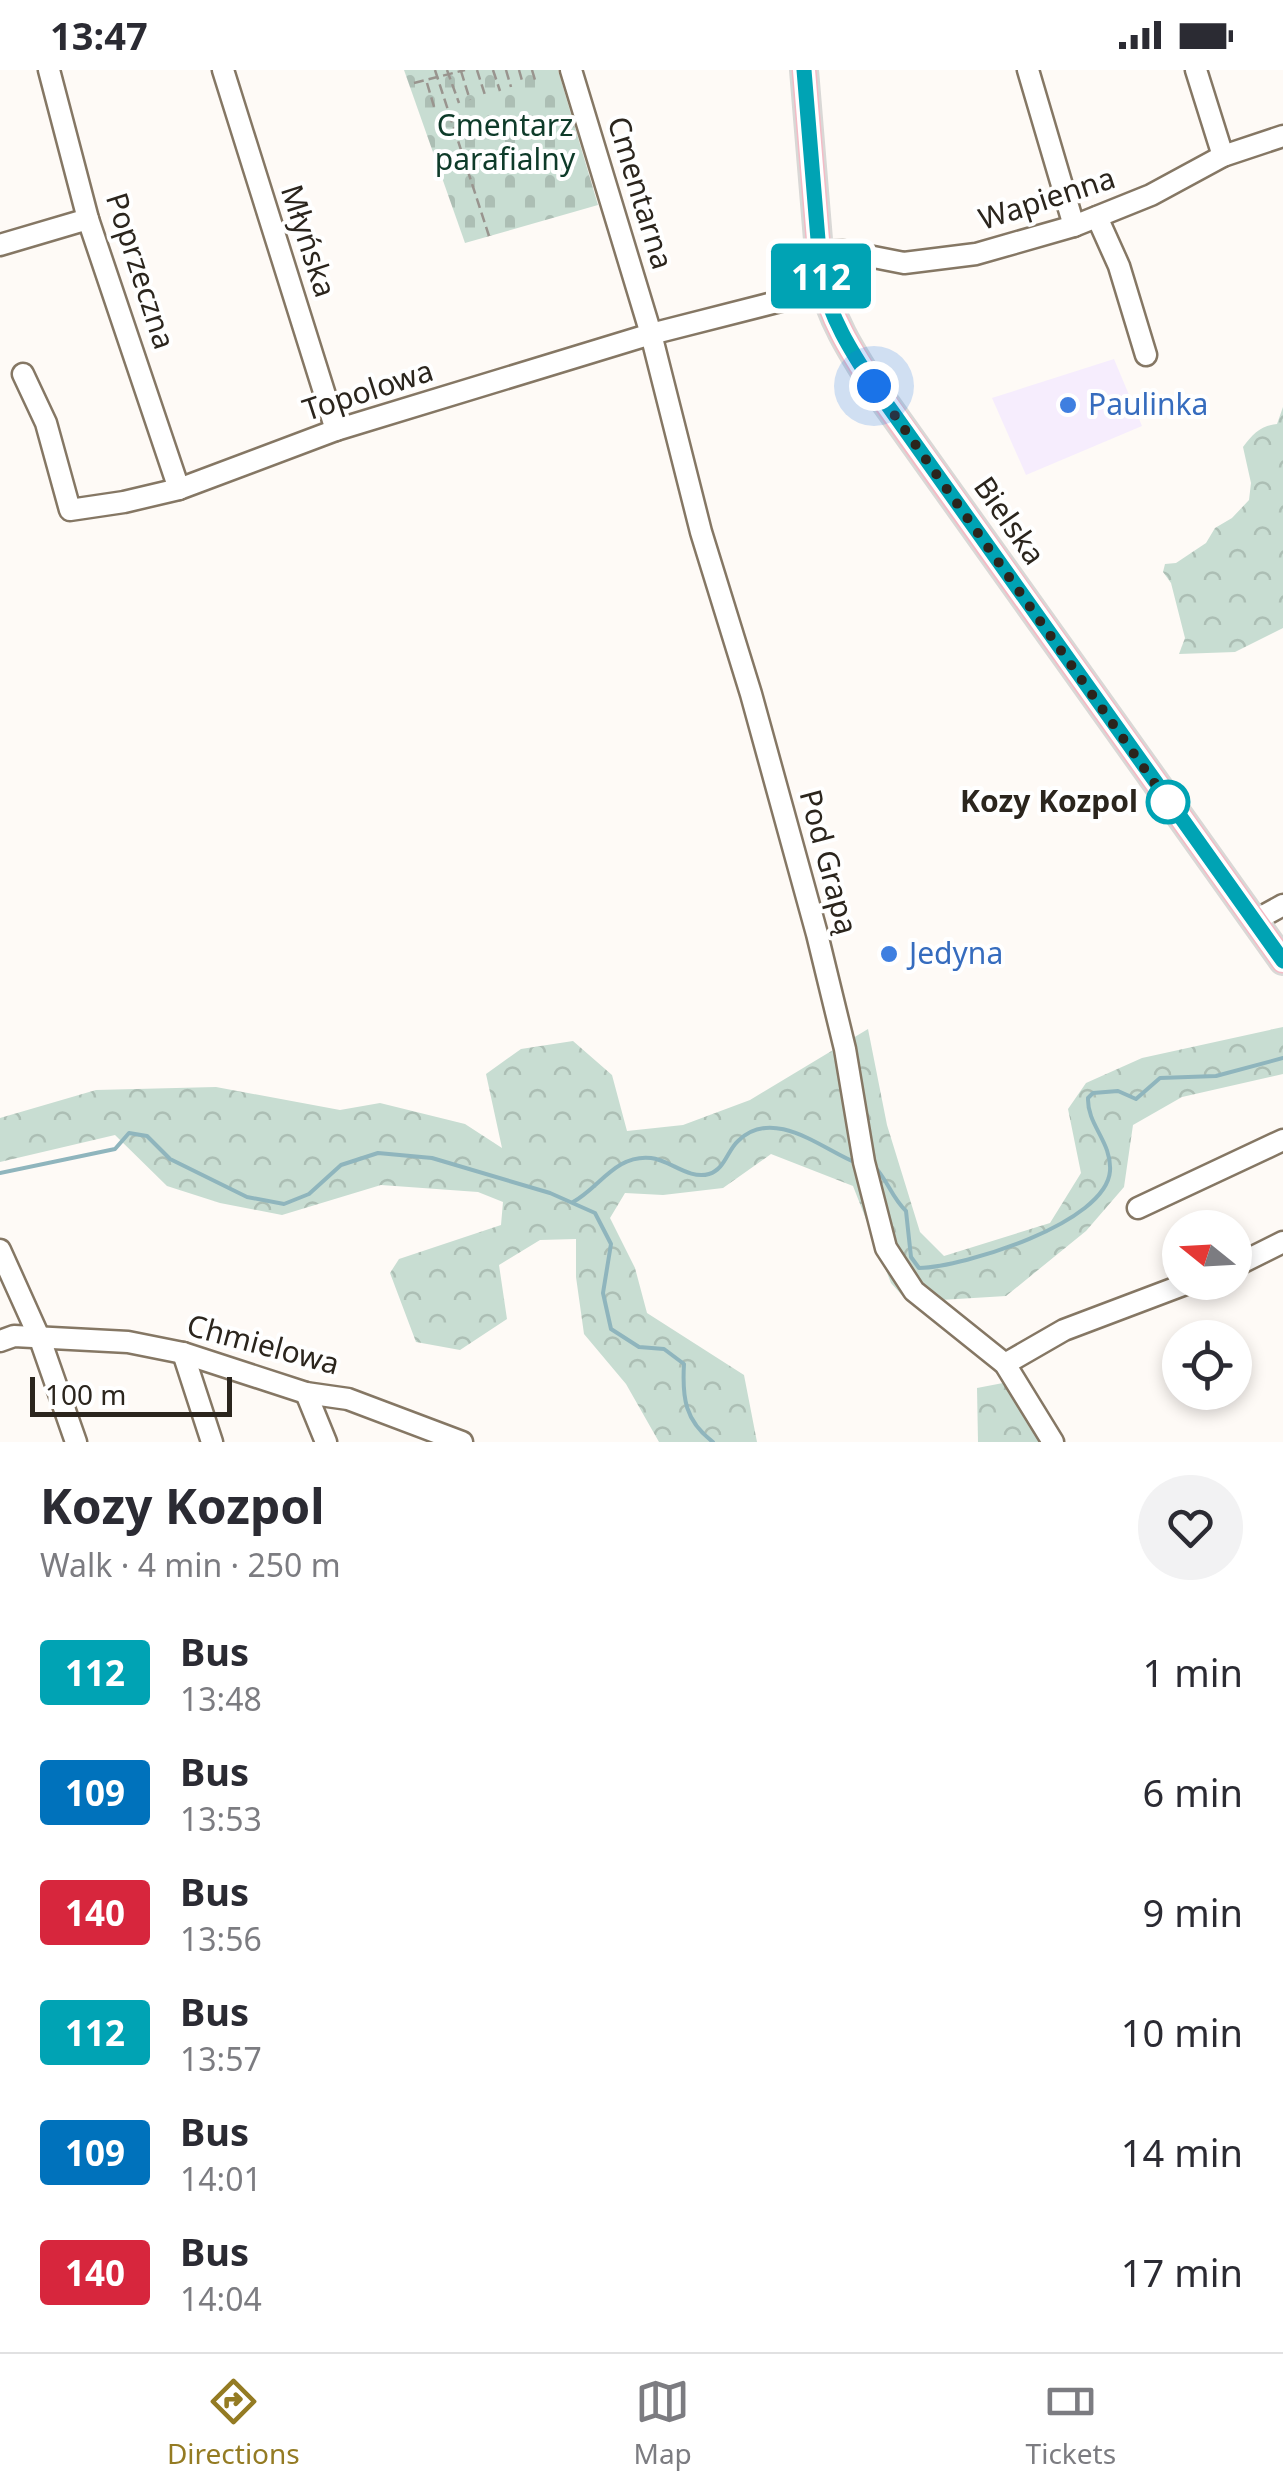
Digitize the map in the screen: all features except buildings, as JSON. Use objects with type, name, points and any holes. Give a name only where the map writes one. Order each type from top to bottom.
[{"type":"main road","name":"Bielska","points":[[804,70],[818,252],[824,290],[844,339],[1283,961]]},
{"type":"street","name":"Poprzeczna","points":[[49,70],[88,219],[179,489]]},
{"type":"street","name":"Młyńska","points":[[222,70],[336,430]]},
{"type":"street","name":"Cmentarna","points":[[571,70],[651,334]]},
{"type":"street","points":[[1028,70],[1074,226]]},
{"type":"street","points":[[1196,70],[1223,156]]},
{"type":"street","name":"Wapienna","points":[[818,252],[843,251],[904,263],[976,254],[1074,226],[1151,195],[1223,156],[1283,136]]},
{"type":"street","points":[[1097,217],[1119,266],[1146,355]]},
{"type":"street","points":[[0,245],[88,219]]},
{"type":"street","name":"Topolowa","points":[[24,374],[46,423],[70,510],[179,489],[336,430],[651,334],[824,290]]},
{"type":"street","name":"Pod Grapą","points":[[651,334],[701,532],[751,694],[817,934],[845,1049],[864,1162],[886,1248],[914,1291],[1005,1364]]},
{"type":"street","points":[[1254,921],[1283,905]]},
{"type":"street","points":[[1138,1208],[1283,1140]]},
{"type":"street","points":[[1252,1258],[1283,1242]]},
{"type":"street","points":[[0,1250],[40,1339],[76,1442]]},
{"type":"street","points":[[1053,1442],[1005,1364],[1064,1330],[1162,1293]]},
{"type":"street","name":"Chmielowa","points":[[0,1341],[14,1336],[128,1342],[183,1353],[306,1393],[348,1399],[462,1442]]},
{"type":"street","points":[[183,1353],[212,1442]]},
{"type":"street","points":[[306,1393],[326,1442]]},
{"type":"path","points":[[435,70],[489,236]]},
{"type":"path","points":[[414,83],[462,70],[470,100]]},
{"type":"path","points":[[477,70],[485,95]]},
{"type":"path","points":[[493,70],[500,91]]},
{"type":"path","points":[[506,70],[512,87]]},
{"type":"path","points":[[519,70],[523,84]]},
{"type":"path","points":[[532,70],[535,80]]},
{"type":"path","points":[[448,72],[458,103]]},
{"type":"path","points":[[426,80],[436,110]]},
{"type":"shaded area","points":[[1114,359],[1142,426],[1026,475],[992,398]]},
{"type":"green space","name":"Cmentarz parafialny","points":[[404,70],[558,70],[598,205],[465,243]]},
{"type":"green space","points":[[1283,407],[1283,628],[1235,652],[1179,654],[1185,638],[1171,583],[1163,572],[1165,564],[1176,563],[1206,543],[1215,528],[1232,518],[1249,500],[1251,483],[1243,447],[1257,431],[1277,424]]},
{"type":"green space","points":[[1283,1027],[1283,1074],[1182,1097],[1133,1125],[1124,1187],[1086,1231],[1006,1296],[908,1302],[891,1283],[853,1186],[771,1154],[723,1188],[663,1195],[625,1193],[610,1218],[635,1268],[647,1313],[744,1375],[757,1442],[659,1442],[626,1384],[584,1334],[576,1277],[576,1239],[540,1240],[499,1265],[507,1319],[460,1350],[416,1342],[390,1273],[399,1259],[501,1225],[503,1202],[478,1192],[381,1185],[282,1215],[220,1203],[167,1186],[115,1135],[0,1162],[0,1118],[96,1090],[216,1087],[340,1110],[380,1103],[465,1124],[502,1148],[486,1074],[521,1049],[573,1041],[612,1075],[627,1131],[683,1125],[750,1100],[868,1029],[887,1125],[920,1232],[944,1256],[1050,1223],[1081,1173],[1068,1109],[1086,1083],[1142,1058]]},
{"type":"green space","points":[[1003,1383],[1040,1442],[978,1442],[977,1388]]},
{"type":"waterway","points":[[875,1167],[906,1211],[911,1257],[919,1268],[967,1260],[1030,1239],[1060,1224],[1085,1208],[1102,1190],[1110,1161],[1091,1117],[1088,1098],[1093,1093],[1118,1091],[1136,1099],[1160,1078],[1216,1076],[1283,1058]]},
{"type":"waterway","points":[[573,1202],[618,1166],[639,1158],[658,1160],[694,1174],[709,1174],[719,1168],[738,1141],[752,1131],[767,1128],[799,1134],[857,1163]]},
{"type":"waterway","points":[[0,1173],[115,1149],[129,1133],[147,1136],[170,1159],[247,1197],[284,1204],[309,1194],[341,1165],[378,1153],[432,1158],[550,1193],[595,1213],[611,1244],[603,1293],[611,1329],[639,1347],[664,1349],[684,1364],[687,1408],[696,1426],[713,1442]]},
{"type":"bus line","name":"112","points":[[804,70],[821,276],[826,299],[844,339],[1283,961]]},
{"type":"place","name":"Paulinka","points":[[1068,405]]},
{"type":"place","name":"Kozy Kozpol","points":[[1168,802]]},
{"type":"place","name":"Jedyna","points":[[889,954]]},
{"type":"route","points":[[874,386],[1168,802]]}]
